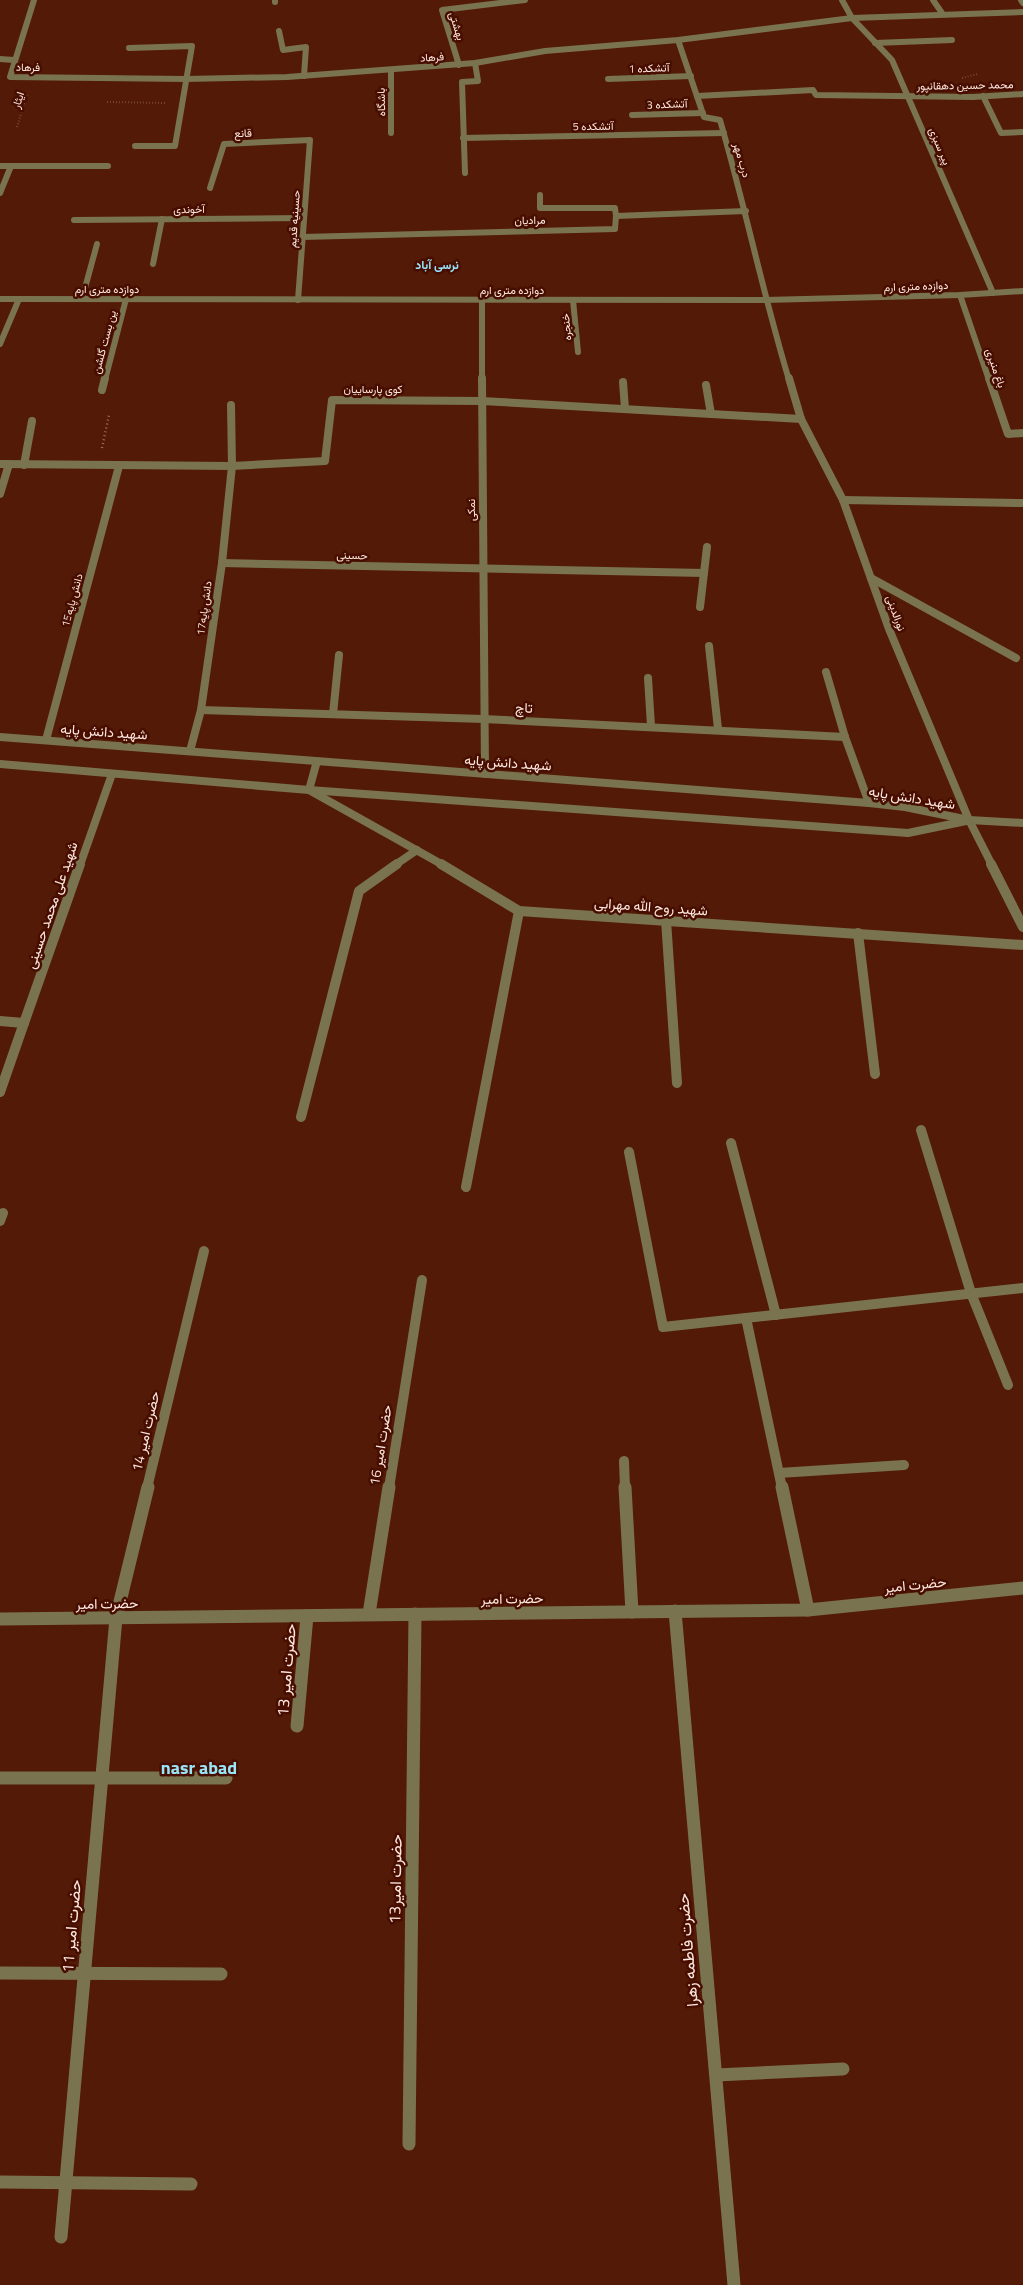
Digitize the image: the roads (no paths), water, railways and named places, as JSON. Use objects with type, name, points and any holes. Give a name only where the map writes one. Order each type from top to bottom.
[{"type":"street","points":[[14,60],[34,0]]},
{"type":"street","name":"بهشتی","points":[[459,65],[442,10],[488,2],[525,0]]},
{"type":"street","name":"پیر سبزی","points":[[842,0],[852,18],[892,60],[993,293]]},
{"type":"street","points":[[933,0],[942,13]]},
{"type":"street","name":"فرهاد","points":[[0,59],[14,60],[10,77],[186,79],[304,76],[459,65],[545,51],[678,40],[852,18],[942,13],[1023,12]]},
{"type":"street","points":[[279,31],[283,50],[306,47],[304,76]]},
{"type":"street","points":[[678,40],[703,113]]},
{"type":"street","points":[[875,43],[952,40]]},
{"type":"street","points":[[129,48],[192,46],[175,146],[135,146]]},
{"type":"street","points":[[465,173],[462,82],[478,81],[475,63]]},
{"type":"street","name":"باشگاه","points":[[391,70],[391,134]]},
{"type":"street","name":"آتشکده 1","points":[[608,80],[691,76]]},
{"type":"street","name":"محمد حسین دهقانپور","points":[[697,96],[813,90],[816,94],[907,96],[1023,94]]},
{"type":"street","points":[[983,96],[1001,133],[1023,132]]},
{"type":"street","name":"آتشکده 3","points":[[632,115],[703,113]]},
{"type":"street","name":"درب مهر","points":[[703,113],[704,117],[720,120],[746,210],[766,300]]},
{"type":"street","name":"آتشکده 5","points":[[463,138],[724,133]]},
{"type":"street","name":"قانع","points":[[210,188],[224,144],[310,140]]},
{"type":"street","name":"حسینیه قدیم","points":[[298,300],[310,140]]},
{"type":"street","points":[[0,166],[108,166]]},
{"type":"street","points":[[0,193],[11,166]]},
{"type":"street","points":[[540,195],[540,208],[615,208],[616,216],[746,210]]},
{"type":"street","name":"مرادیان","points":[[302,237],[615,229],[616,216]]},
{"type":"street","name":"آخوندی","points":[[74,220],[304,218]]},
{"type":"street","points":[[153,264],[162,219]]},
{"type":"street","points":[[82,299],[97,244]]},
{"type":"street","name":"دوازده متری ارم","points":[[0,299],[766,300],[960,295],[1023,290]]},
{"type":"street","name":"باغ منیری","points":[[960,295],[1008,434],[1023,433]]},
{"type":"street","points":[[0,344],[19,299]]},
{"type":"street","name":"ین بست گلشن","points":[[102,390],[126,299]]},
{"type":"street","name":"نمکی","points":[[482,300],[482,569],[485,774]]},
{"type":"street","name":"خنجره","points":[[573,300],[578,352]]},
{"type":"street","name":"نورالدینی","points":[[766,300],[801,419],[843,500],[889,629],[969,820],[1023,928]]},
{"type":"street","points":[[623,382],[625,409]]},
{"type":"street","points":[[706,385],[711,414]]},
{"type":"street","name":"کوی پارساییان","points":[[0,464],[232,466],[325,461],[332,400],[482,401],[801,419]]},
{"type":"street","name":"دانش پایه17","points":[[190,751],[201,710],[222,563],[232,466],[231,405]]},
{"type":"street","points":[[24,465],[32,421]]},
{"type":"street","points":[[0,494],[9,464]]},
{"type":"street","name":"دانش پایه15","points":[[46,740],[119,466]]},
{"type":"street","points":[[843,500],[1023,502]]},
{"type":"street","points":[[700,607],[707,547]]},
{"type":"street","name":"حسینی","points":[[222,563],[704,573]]},
{"type":"street","points":[[871,578],[1016,658]]},
{"type":"street","points":[[709,646],[718,729]]},
{"type":"street","points":[[333,714],[340,655]]},
{"type":"street","points":[[826,672],[845,737],[869,803]]},
{"type":"street","points":[[648,678],[651,726]]},
{"type":"street","name":"تاچ","points":[[201,710],[651,726],[845,737]]},
{"type":"street","name":"شهید دانش پایه","points":[[0,737],[869,803],[905,807],[969,820]]},
{"type":"street","points":[[309,790],[317,761]]},
{"type":"street","name":"شهید دانش پایه","points":[[0,764],[309,790],[908,833],[969,820]]},
{"type":"street","name":"شهید علی محمد حسینی","points":[[0,1092],[112,774]]},
{"type":"street","name":"شهید روح الله مهرابی","points":[[309,790],[417,850],[519,911],[858,933],[1023,946]]},
{"type":"street","points":[[969,820],[1023,824]]},
{"type":"street","points":[[301,1117],[359,891],[417,850]]},
{"type":"street","points":[[466,1187],[519,911]]},
{"type":"street","points":[[666,920],[677,1083]]},
{"type":"street","points":[[858,933],[875,1074]]},
{"type":"street","points":[[0,1021],[24,1023]]},
{"type":"street","points":[[922,1130],[971,1293],[1008,1385]]},
{"type":"street","points":[[730,1143],[776,1315]]},
{"type":"street","points":[[629,1152],[663,1328],[1023,1288]]},
{"type":"street","name":"حضرت امیر 14","points":[[116,1618],[204,1251]]},
{"type":"street","name":"حضرت امیر 16","points":[[368,1614],[422,1280]]},
{"type":"street","points":[[746,1318],[808,1610]]},
{"type":"street","points":[[624,1461],[632,1612]]},
{"type":"street","points":[[779,1473],[904,1465]]},
{"type":"street","name":"حضرت امیر","points":[[0,1619],[808,1610],[1023,1588]]},
{"type":"street","name":"حضرت فاطمه زهرا","points":[[675,1611],[734,2285]]},
{"type":"street","name":"حضرت امیر13","points":[[409,2144],[416,1614]]},
{"type":"street","name":"حضرت امیر 13","points":[[297,1726],[307,1616]]},
{"type":"street","name":"حضرت امیر 11","points":[[61,2237],[116,1618]]},
{"type":"street","points":[[0,1778],[226,1778]]},
{"type":"street","points":[[0,1973],[220,1974]]},
{"type":"street","points":[[716,2075],[843,2069]]},
{"type":"street","points":[[0,2182],[65,2185],[191,2184]]},
{"type":"district","name":"نرسی آباد","points":[[437,264]]},
{"type":"district","name":"nasr abad","points":[[199,1767]]}]
